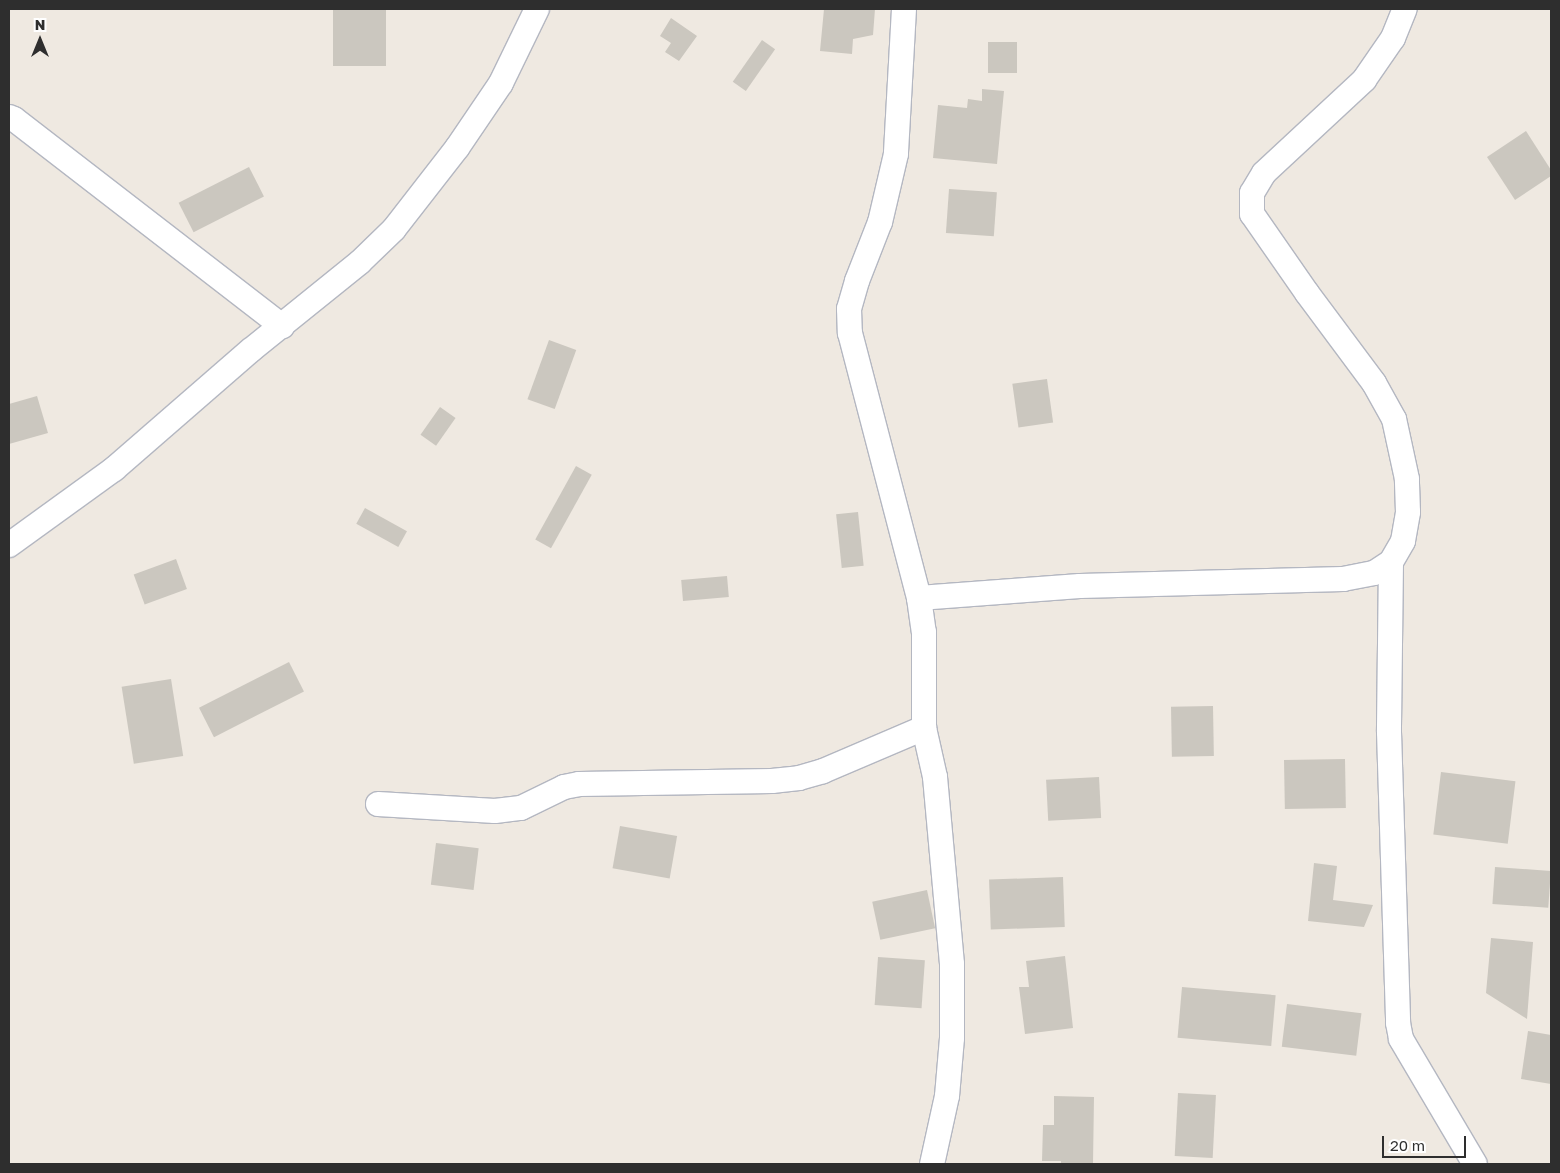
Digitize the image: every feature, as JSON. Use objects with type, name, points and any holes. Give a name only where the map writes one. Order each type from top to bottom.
[{"type":"street","points":[[9,545],[114,469],[360,262],[394,229],[457,148],[501,83],[537,9]]},
{"type":"street","points":[[904,9],[896,154],[891,184],[880,222],[857,281],[849,309],[850,333],[919,598],[924,632],[924,728],[935,777],[952,964],[952,1038],[948,1087],[932,1164]]},
{"type":"street","points":[[1405,9],[1393,38],[1364,80],[1264,174],[1252,193],[1252,214],[1306,294],[1374,384],[1394,419],[1407,478],[1408,512],[1403,541],[1392,562],[1389,732],[1398,1024],[1401,1039],[1475,1164]]},
{"type":"street","points":[[9,117],[37,136],[282,326]]},
{"type":"street","points":[[919,598],[1080,586],[1343,579],[1374,573],[1392,562]]},
{"type":"street","points":[[378,804],[495,811],[521,808],[564,787],[580,784],[772,781],[799,778],[823,771],[924,728]]},
{"type":"building","points":[[333,9],[386,9],[386,66],[333,66]]},
{"type":"building","points":[[824,9],[875,9],[873,35],[853,39],[852,54],[820,51]]},
{"type":"building","points":[[671,18],[697,36],[679,61],[665,52],[671,43],[660,36]]},
{"type":"building","points":[[762,40],[775,49],[746,91],[733,82]]},
{"type":"building","points":[[988,42],[1017,42],[1017,73],[988,73]]},
{"type":"building","points":[[982,89],[1004,91],[997,164],[933,158],[938,105],[967,108],[968,99],[982,101]]},
{"type":"building","points":[[1526,131],[1551,170],[1551,176],[1515,200],[1487,157]]},
{"type":"building","points":[[249,167],[264,196],[194,232],[179,203]]},
{"type":"building","points":[[949,189],[997,192],[994,236],[946,233]]},
{"type":"building","points":[[549,340],[576,350],[555,409],[527,399]]},
{"type":"building","points":[[1047,379],[1053,423],[1018,427],[1012,384]]},
{"type":"building","points":[[37,396],[48,433],[9,444],[9,404]]},
{"type":"building","points":[[440,407],[456,418],[436,446],[420,435]]},
{"type":"building","points":[[576,466],[592,475],[551,548],[535,539]]},
{"type":"building","points":[[365,508],[407,531],[398,547],[356,524]]},
{"type":"building","points":[[858,512],[864,566],[842,568],[836,514]]},
{"type":"building","points":[[176,559],[187,589],[145,604],[134,574]]},
{"type":"building","points":[[727,576],[729,597],[683,601],[681,580]]},
{"type":"building","points":[[289,662],[304,691],[214,737],[199,708]]},
{"type":"building","points":[[171,679],[183,756],[134,764],[122,687]]},
{"type":"building","points":[[1213,706],[1214,756],[1172,757],[1171,707]]},
{"type":"building","points":[[1345,759],[1346,808],[1285,809],[1284,760]]},
{"type":"building","points":[[1441,772],[1515,781],[1508,844],[1433,835]]},
{"type":"building","points":[[1099,777],[1101,818],[1048,821],[1046,780]]},
{"type":"building","points":[[620,826],[677,836],[670,878],[613,868]]},
{"type":"building","points":[[436,843],[479,848],[474,890],[431,885]]},
{"type":"building","points":[[1314,863],[1337,866],[1333,900],[1373,905],[1364,927],[1308,921]]},
{"type":"building","points":[[1495,867],[1551,871],[1548,908],[1492,904]]},
{"type":"building","points":[[1063,877],[1065,927],[991,930],[989,880]]},
{"type":"building","points":[[927,890],[935,928],[880,940],[872,902]]},
{"type":"building","points":[[1491,938],[1533,942],[1527,1019],[1486,993]]},
{"type":"building","points":[[1065,956],[1073,1028],[1025,1034],[1019,987],[1029,987],[1026,961]]},
{"type":"building","points":[[878,957],[925,960],[922,1008],[875,1005]]},
{"type":"building","points":[[1182,987],[1276,995],[1271,1046],[1178,1038]]},
{"type":"building","points":[[1287,1004],[1361,1013],[1356,1056],[1282,1047]]},
{"type":"building","points":[[1528,1031],[1551,1035],[1551,1084],[1521,1079]]},
{"type":"building","points":[[1178,1093],[1216,1095],[1213,1158],[1175,1156]]},
{"type":"building","points":[[1054,1096],[1094,1097],[1093,1164],[1061,1164],[1061,1161],[1042,1161],[1043,1125],[1054,1125]]}]
